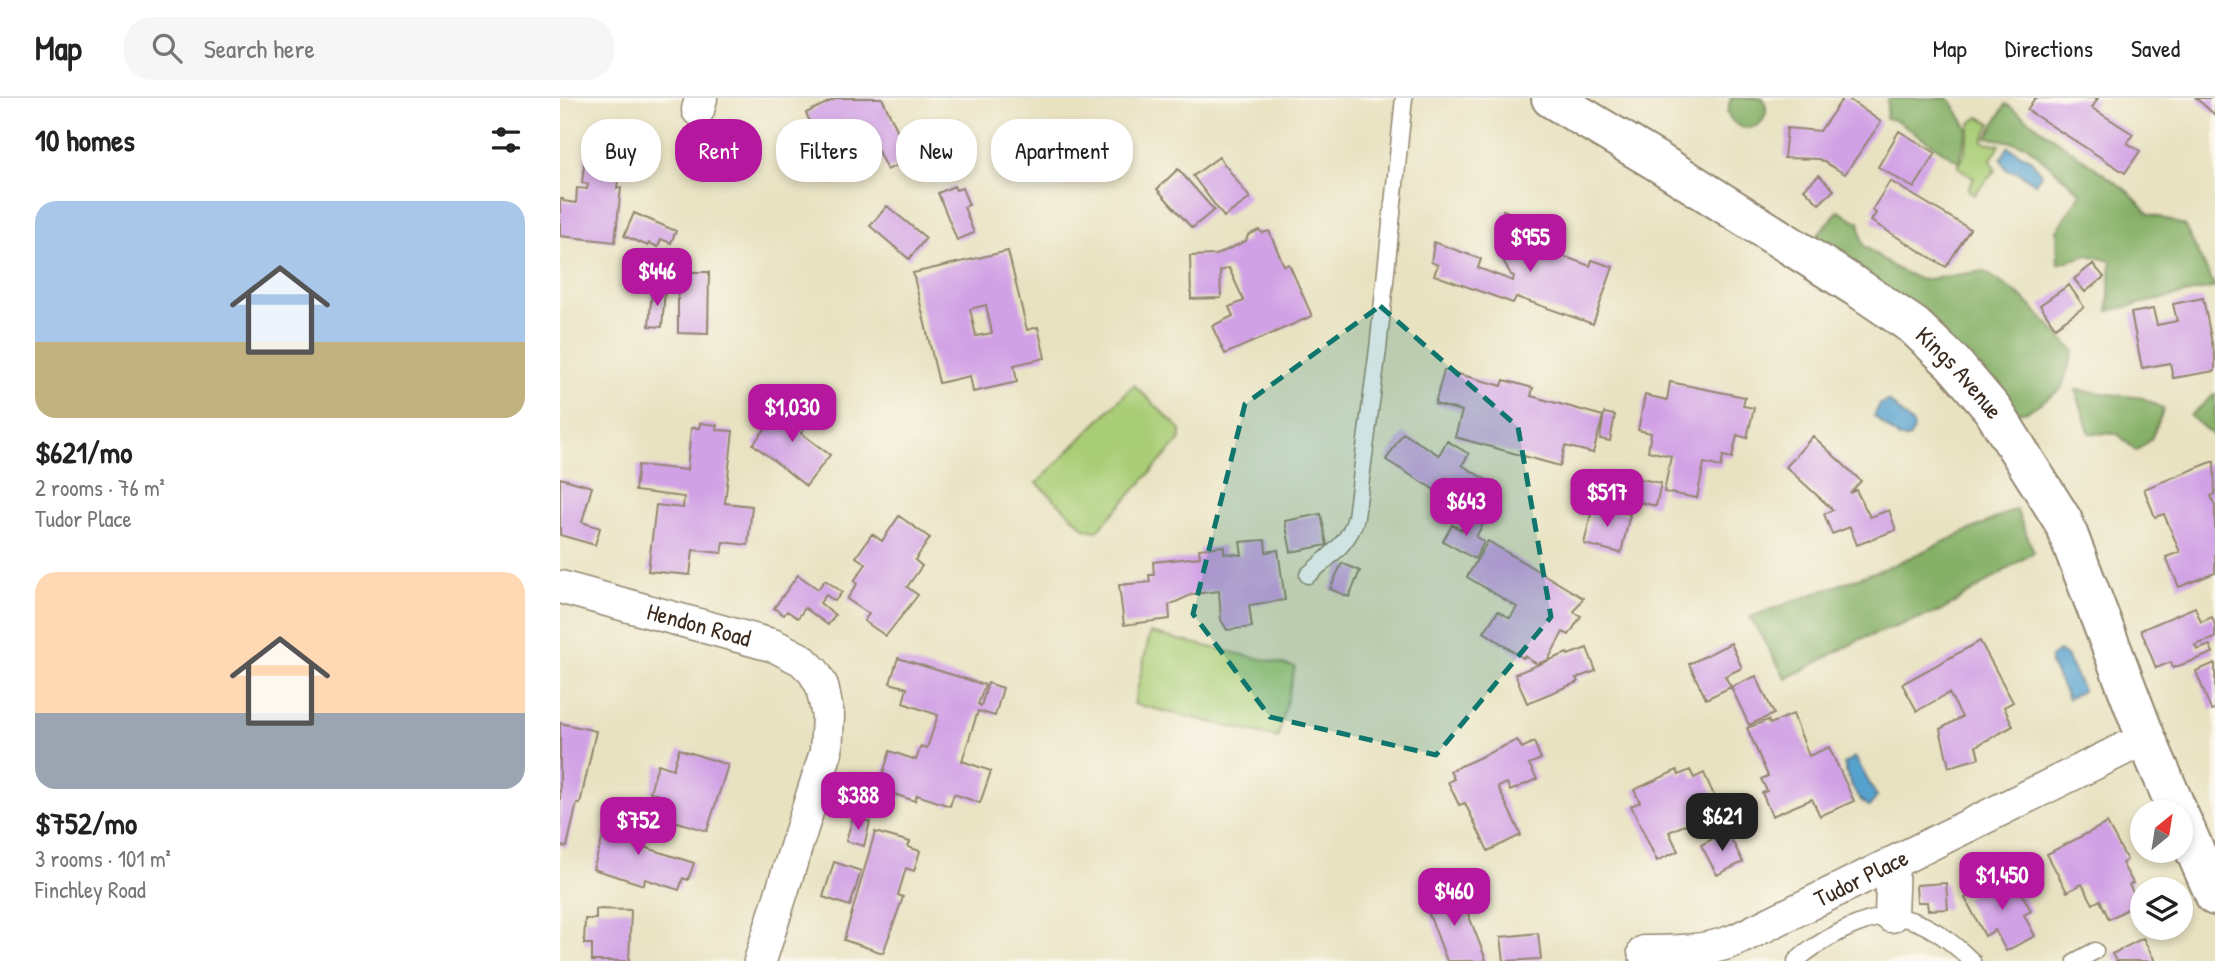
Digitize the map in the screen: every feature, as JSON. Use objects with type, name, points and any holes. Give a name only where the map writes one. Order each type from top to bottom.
[{"type":"street","name":"Kings Avenue","points":[[1551,98],[1861,290],[1913,326],[1953,363],[1993,410],[2063,521],[2146,738],[2173,800]]},
{"type":"street","name":"Hendon Road","points":[[560,587],[775,646],[802,660],[822,685],[828,716],[826,752],[760,961]]},
{"type":"street","name":"Tudor Place","points":[[1644,952],[1690,952],[1716,948],[1736,940],[2146,738]]},
{"type":"street","points":[[2193,846],[2215,896]]},
{"type":"street","points":[[1891,916],[1893,863]]},
{"type":"lane","points":[[1308,575],[1349,536],[1356,517],[1384,300],[1404,98]]},
{"type":"lane","points":[[1796,961],[1838,933],[1891,916],[1924,925],[1945,937],[1972,961]]},
{"type":"lane","points":[[2076,961],[2095,951]]},
{"type":"highlighted area","points":[[1380,306],[1518,427],[1551,617],[1436,755],[1270,717],[1193,614],[1245,404]]},
{"type":"green space","points":[[1731,98],[1763,98],[1765,116],[1755,126],[1740,126],[1727,112]]},
{"type":"green space","points":[[1888,98],[1947,98],[1951,101],[1968,129],[1959,162],[1897,121],[1886,118]]},
{"type":"green space","points":[[2006,104],[2129,192],[2149,214],[2184,225],[2215,287],[2108,311],[2111,261],[2088,255],[2058,264],[2057,230],[2081,193],[2026,145],[1987,137]]},
{"type":"green space","points":[[1979,117],[1991,123],[1982,141],[2000,145],[1991,159],[1995,170],[1974,195],[1968,189],[1974,178],[1958,167],[1964,156],[1971,123]]},
{"type":"green space","points":[[1838,211],[1859,222],[1863,245],[1895,268],[1921,280],[1984,271],[2022,297],[2074,351],[2061,389],[2028,411],[2016,413],[1811,243]]},
{"type":"green space","points":[[1134,385],[1181,430],[1181,439],[1097,531],[1086,529],[1037,483]]},
{"type":"green space","points":[[2076,390],[2143,398],[2164,409],[2151,439],[2136,451],[2118,434],[2089,433]]},
{"type":"green space","points":[[2215,394],[2215,437],[2190,416]]},
{"type":"green space","points":[[2016,509],[2034,552],[1943,610],[1861,639],[1786,679],[1750,617],[1891,566]]},
{"type":"green space","points":[[1150,633],[1295,667],[1278,738],[1134,704]]},
{"type":"water","points":[[2008,147],[2030,159],[2042,173],[2035,184],[2018,172],[2007,170],[2001,159]]},
{"type":"water","points":[[1889,401],[1913,425],[1914,430],[1909,438],[1899,438],[1874,416],[1880,404]]},
{"type":"water","points":[[2059,651],[2066,656],[2083,690],[2068,699],[2051,664],[2051,657]]},
{"type":"water","points":[[1855,757],[1877,797],[1869,807],[1856,794],[1844,764]]},
{"type":"building","points":[[837,98],[882,98],[896,127],[896,166],[887,170],[882,159],[882,119],[809,119],[806,113]]},
{"type":"building","points":[[1843,98],[1847,98],[1881,122],[1845,174],[1819,159],[1784,158],[1787,128],[1820,131]]},
{"type":"building","points":[[2035,98],[2098,98],[2092,108],[2133,134],[2127,143],[2140,151],[2125,173],[2027,110]]},
{"type":"building","points":[[2196,98],[2215,98],[2215,115]]},
{"type":"building","points":[[1899,131],[1936,153],[1914,188],[1878,167]]},
{"type":"building","points":[[1219,157],[1250,198],[1224,217],[1193,176]]},
{"type":"building","points":[[1178,169],[1214,210],[1192,228],[1157,189]]},
{"type":"building","points":[[1819,175],[1834,190],[1819,204],[1804,189]]},
{"type":"building","points":[[1890,181],[1970,229],[1946,267],[1871,221],[1876,213],[1872,210]]},
{"type":"building","points":[[618,182],[617,188],[621,188],[615,242],[560,236],[560,199],[576,203],[577,188],[587,189],[588,184],[582,183]]},
{"type":"building","points":[[954,186],[956,190],[962,188],[969,205],[964,207],[974,233],[957,240],[938,193]]},
{"type":"building","points":[[887,206],[926,238],[909,259],[870,226]]},
{"type":"building","points":[[1503,210],[1534,222],[1522,251],[1535,256],[1538,247],[1590,266],[1592,260],[1613,267],[1593,324],[1516,297],[1513,303],[1434,275],[1438,265],[1431,262],[1434,242],[1481,259],[1478,268],[1513,281],[1514,276],[1503,260],[1508,248],[1502,246]]},
{"type":"building","points":[[634,213],[676,231],[671,243],[661,239],[658,247],[649,243],[648,246],[624,236]]},
{"type":"building","points":[[1259,230],[1263,233],[1269,231],[1284,266],[1289,264],[1312,316],[1225,354],[1212,326],[1233,316],[1229,307],[1244,301],[1229,268],[1220,271],[1221,298],[1191,299],[1190,256],[1216,255],[1246,241],[1248,235]]},
{"type":"building","points":[[1008,251],[1027,330],[1038,327],[1045,358],[1014,365],[1017,382],[973,392],[970,376],[939,383],[913,273]],"holes":[[[986,305],[992,333],[976,336],[970,309]]]},
{"type":"building","points":[[663,262],[671,271],[658,283],[650,274]]},
{"type":"building","points":[[2093,264],[2104,277],[2085,292],[2074,279]]},
{"type":"building","points":[[678,272],[709,272],[708,334],[678,333]]},
{"type":"building","points":[[2069,285],[2084,307],[2055,327],[2040,305]]},
{"type":"building","points":[[652,289],[665,290],[662,327],[649,326]]},
{"type":"building","points":[[2203,298],[2215,358],[2215,371],[2173,378],[2170,363],[2142,368],[2131,313],[2153,309],[2157,325],[2177,321],[2173,304]]},
{"type":"building","points":[[1444,370],[1502,386],[1504,380],[1533,388],[1531,396],[1603,416],[1593,453],[1565,446],[1560,466],[1455,437],[1462,411],[1435,404]]},
{"type":"building","points":[[1670,382],[1745,397],[1743,406],[1754,408],[1747,438],[1737,435],[1732,458],[1723,456],[1721,467],[1704,463],[1697,498],[1664,492],[1671,456],[1648,451],[1651,433],[1638,430],[1645,395],[1667,400]]},
{"type":"building","points":[[789,400],[812,418],[801,433],[830,455],[806,486],[753,444]]},
{"type":"building","points":[[1604,413],[1615,415],[1610,441],[1600,439]]},
{"type":"building","points":[[700,423],[717,425],[716,430],[733,431],[725,503],[752,506],[748,545],[723,542],[722,553],[693,550],[690,575],[648,571],[656,505],[683,508],[684,497],[635,491],[638,465],[687,470],[691,428],[699,428]]},
{"type":"building","points":[[1403,433],[1439,455],[1447,441],[1469,454],[1462,465],[1491,483],[1472,513],[1386,460]]},
{"type":"building","points":[[1813,436],[1861,481],[1850,493],[1856,490],[1870,517],[1889,510],[1896,530],[1857,545],[1850,527],[1832,534],[1824,514],[1833,510],[1786,467]]},
{"type":"building","points":[[2214,461],[2215,494],[2211,496],[2215,506],[2215,573],[2179,587],[2166,557],[2180,552],[2164,514],[2155,517],[2144,489]]},
{"type":"building","points":[[1600,471],[1661,483],[1656,506],[1623,498],[1623,502],[1595,496]]},
{"type":"building","points":[[560,478],[592,487],[582,522],[600,528],[595,545],[560,535]]},
{"type":"building","points":[[1593,506],[1630,514],[1621,553],[1584,544]]},
{"type":"building","points":[[1321,514],[1327,545],[1291,552],[1285,521]]},
{"type":"building","points":[[899,516],[930,538],[915,560],[922,566],[907,587],[918,595],[886,636],[864,621],[869,614],[847,599],[857,584],[854,581],[866,564],[856,557],[872,534],[882,541]]},
{"type":"building","points":[[1469,516],[1483,524],[1476,537],[1484,542],[1475,559],[1443,541],[1452,525],[1462,530]]},
{"type":"building","points":[[1265,540],[1266,552],[1278,550],[1285,600],[1249,605],[1252,627],[1227,630],[1221,620],[1219,591],[1193,594],[1169,605],[1170,619],[1124,625],[1119,585],[1150,582],[1149,575],[1154,575],[1153,562],[1200,557],[1199,549],[1224,546],[1224,553],[1242,555],[1240,542]]},
{"type":"building","points":[[1488,541],[1583,598],[1574,612],[1581,616],[1569,635],[1563,632],[1548,660],[1537,664],[1524,656],[1523,658],[1484,632],[1498,611],[1510,618],[1517,607],[1467,577]]},
{"type":"building","points":[[1342,563],[1360,571],[1349,597],[1330,589]]},
{"type":"building","points":[[798,575],[818,589],[825,580],[842,592],[835,601],[826,595],[820,603],[835,615],[828,625],[805,608],[798,618],[787,611],[784,615],[774,608]]},
{"type":"building","points":[[2195,607],[2201,622],[2212,617],[2215,638],[2195,645],[2197,650],[2210,645],[2213,653],[2173,668],[2171,662],[2156,668],[2141,630]]},
{"type":"building","points":[[1980,641],[2013,702],[2004,707],[2013,726],[1976,746],[1979,758],[1949,767],[1940,729],[1962,717],[1949,693],[1917,711],[1902,684]]},
{"type":"building","points":[[1731,643],[1742,668],[1725,676],[1731,687],[1706,699],[1689,664]]},
{"type":"building","points":[[1587,648],[1596,671],[1576,678],[1578,682],[1527,703],[1515,674]]},
{"type":"building","points":[[898,658],[985,685],[978,704],[981,706],[988,683],[1003,688],[995,716],[978,711],[962,761],[991,771],[980,803],[954,794],[950,806],[917,795],[915,801],[878,789],[890,751],[916,760],[921,746],[927,748],[938,715],[903,703],[907,688],[890,683]]},
{"type":"building","points":[[2215,663],[2215,709],[2211,710],[2196,671]]},
{"type":"building","points":[[1756,676],[1774,714],[1749,725],[1731,687]]},
{"type":"building","points":[[1793,714],[1809,756],[1829,747],[1854,801],[1820,816],[1812,799],[1772,816],[1762,793],[1767,791],[1761,779],[1768,776],[1747,728],[1768,720],[1770,724]]},
{"type":"building","points":[[560,723],[596,731],[580,804],[577,803],[567,847],[560,846]]},
{"type":"building","points":[[1517,740],[1522,748],[1534,742],[1541,759],[1529,764],[1537,779],[1510,791],[1507,783],[1498,787],[1521,835],[1488,851],[1465,803],[1459,805],[1448,782],[1454,779],[1450,771]]},
{"type":"building","points":[[679,749],[728,765],[707,831],[658,816],[664,797],[650,792],[658,764],[673,769]]},
{"type":"building","points":[[1677,770],[1679,775],[1690,770],[1694,778],[1704,773],[1720,809],[1669,832],[1678,851],[1657,861],[1631,806],[1640,802],[1634,790]]},
{"type":"building","points":[[610,815],[647,826],[641,846],[694,863],[688,880],[683,878],[679,890],[645,879],[644,885],[593,869]]},
{"type":"building","points":[[853,817],[870,822],[864,846],[846,841]]},
{"type":"building","points":[[2107,823],[2127,860],[2122,863],[2130,878],[2130,908],[2109,919],[2100,900],[2093,904],[2082,884],[2067,892],[2047,854]]},
{"type":"building","points":[[1727,831],[1743,862],[1717,875],[1701,845]]},
{"type":"building","points":[[875,832],[910,842],[908,847],[920,851],[914,871],[906,868],[898,895],[903,897],[883,953],[844,940]]},
{"type":"building","points":[[834,862],[861,871],[850,906],[823,897]]},
{"type":"building","points":[[2012,874],[2031,911],[2024,915],[2035,936],[2006,951],[1995,930],[1985,936],[1965,898]]},
{"type":"building","points":[[1946,883],[1948,909],[1928,910],[1927,902],[1917,902],[1916,885]]},
{"type":"building","points":[[1458,888],[1486,960],[1447,961],[1424,901]]},
{"type":"building","points":[[596,909],[631,910],[629,961],[592,961],[592,944],[584,944],[585,919],[596,919]]},
{"type":"building","points":[[1538,933],[1541,959],[1504,961],[1501,937]]},
{"type":"building","points":[[2144,940],[2155,961],[2116,961],[2112,954]]}]
